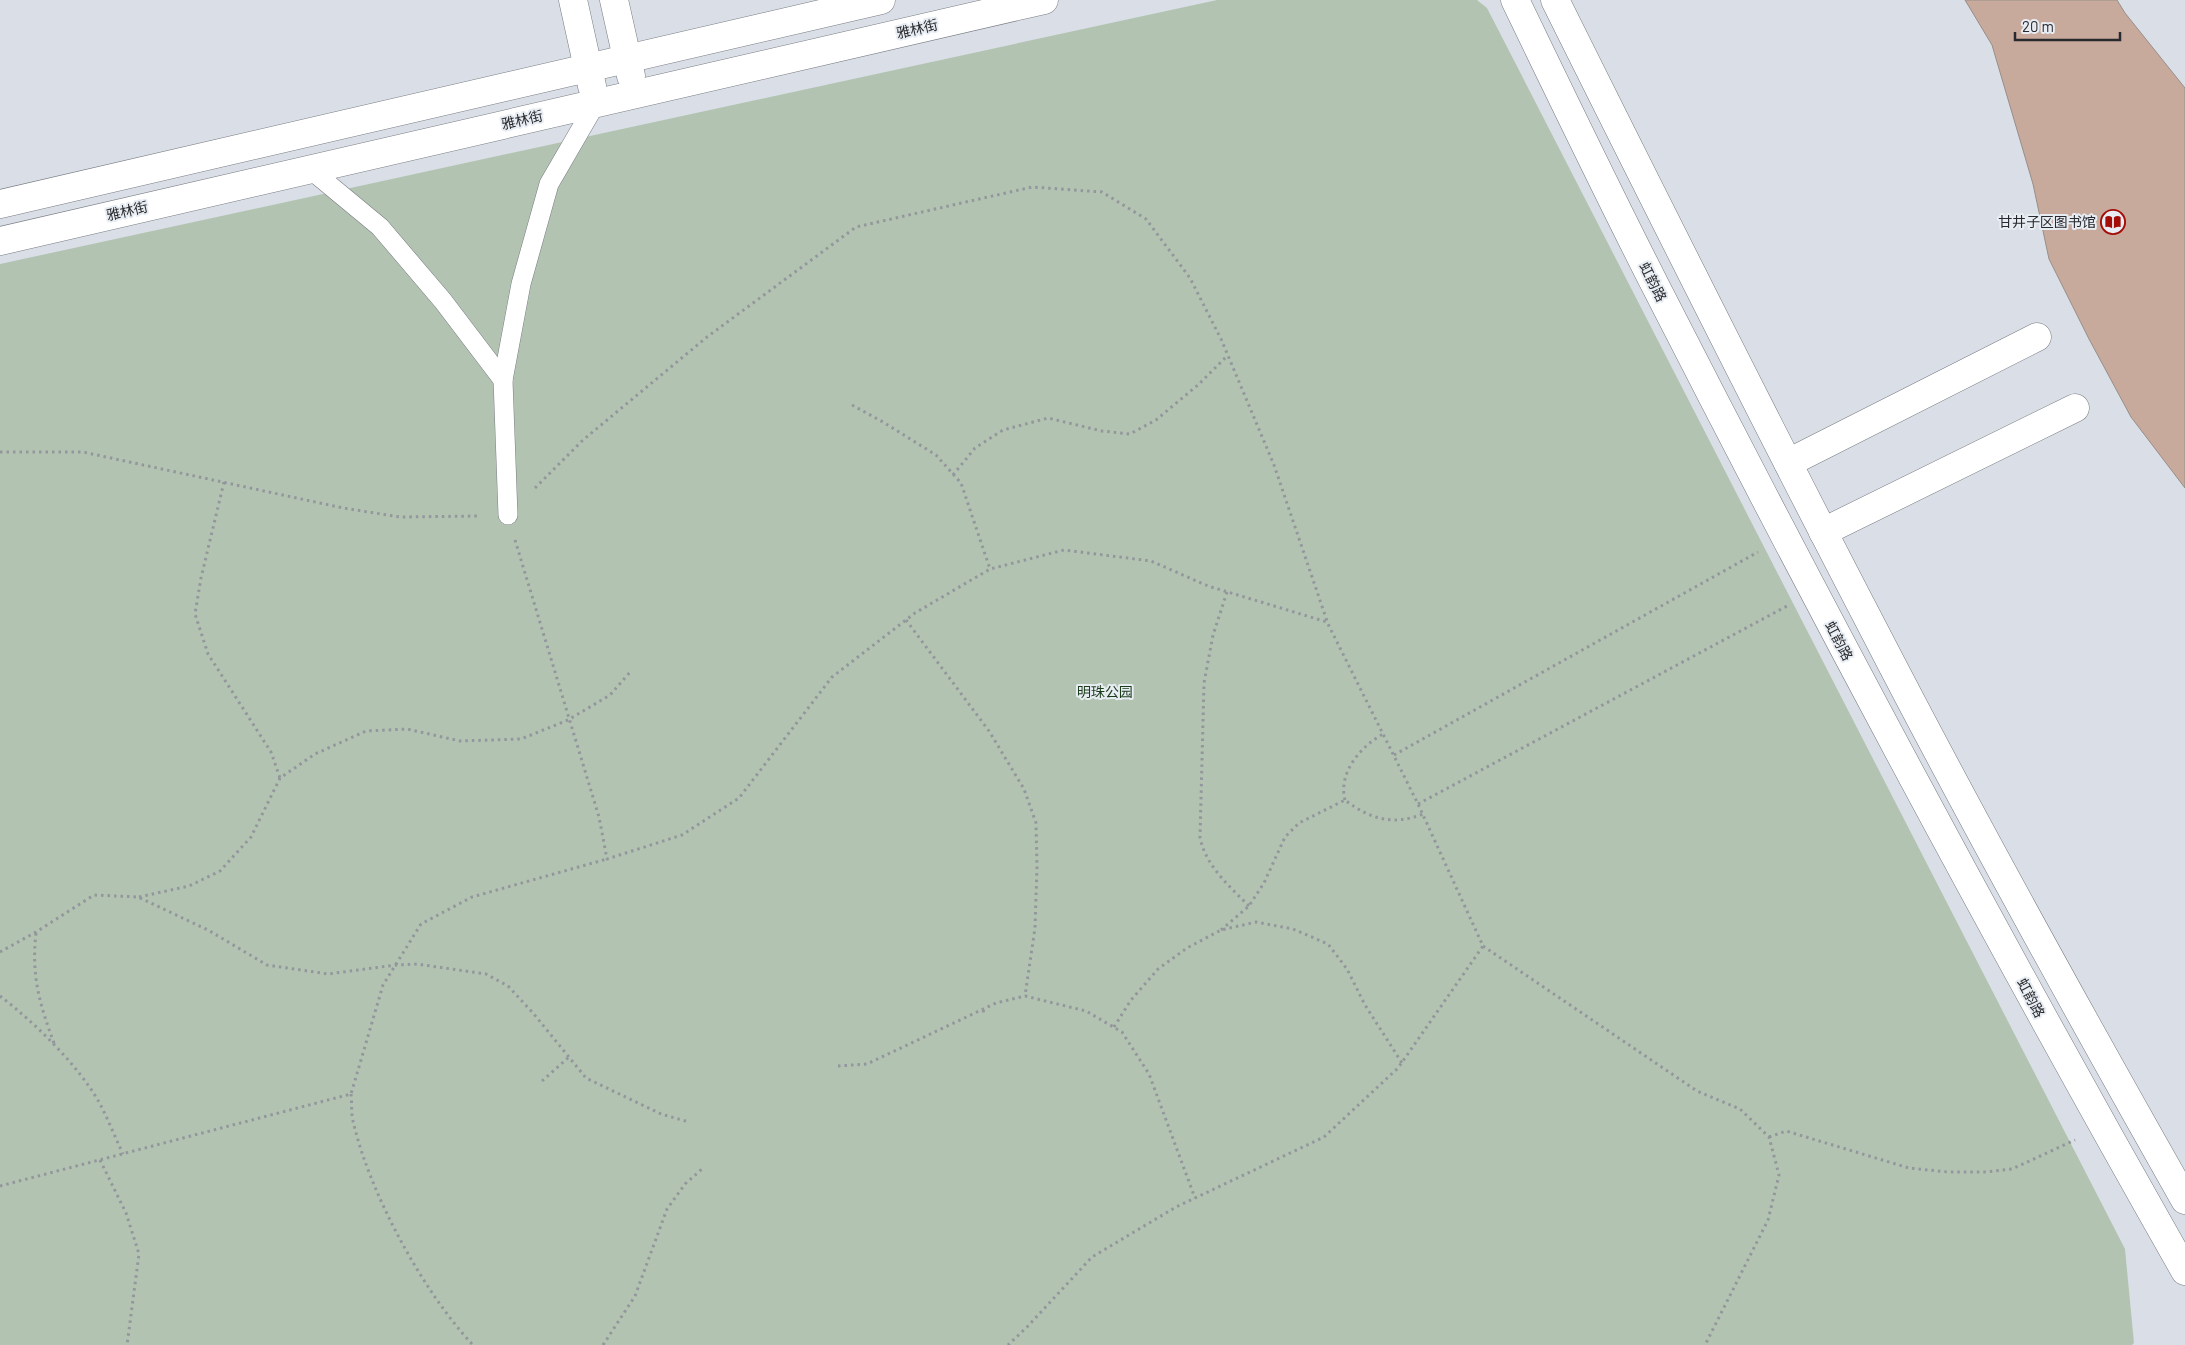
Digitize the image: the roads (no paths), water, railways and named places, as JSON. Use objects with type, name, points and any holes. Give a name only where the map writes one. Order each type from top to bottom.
[{"type":"street","points":[[573,0],[596,103]]},
{"type":"street","points":[[614,0],[636,94]]},
{"type":"street","points":[[0,204],[881,0]]},
{"type":"street","name":"雅林街","points":[[0,241],[1044,0]]},
{"type":"street","name":"虹韵路","points":[[1515,0],[1653,282],[1785,537],[2053,1038],[2185,1271]]},
{"type":"street","points":[[1555,0],[1881,645],[2093,1037],[2185,1200]]},
{"type":"street","points":[[1788,463],[2037,337]]},
{"type":"street","points":[[1823,532],[2075,408]]},
{"type":"lane","points":[[508,515],[503,380],[521,284],[550,184],[596,103]]},
{"type":"lane","points":[[310,169],[380,228],[443,301],[503,380]]},
{"type":"place","name":"甘井子区图书馆","points":[[2113,222]]},
{"type":"park label","name":"明珠公园","points":[[1105,692]]}]
